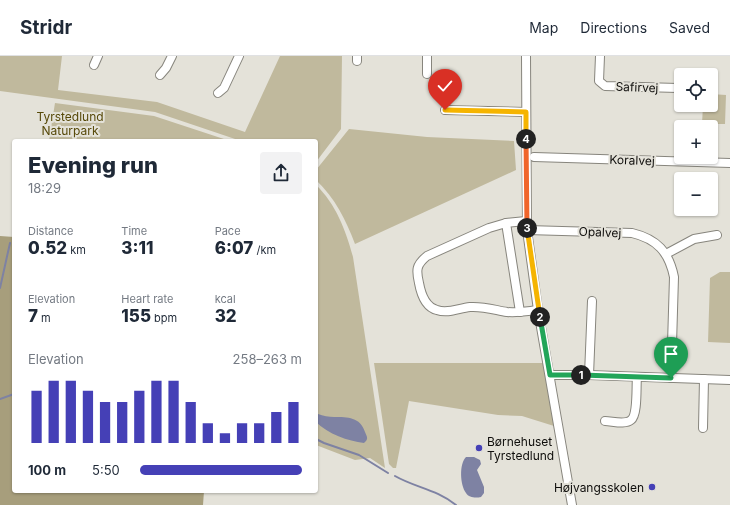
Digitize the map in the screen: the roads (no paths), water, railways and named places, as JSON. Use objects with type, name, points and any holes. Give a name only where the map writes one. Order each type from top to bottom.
[{"type":"street","points":[[94,66],[98,56]]},
{"type":"street","points":[[160,75],[166,68],[172,56]]},
{"type":"street","points":[[218,92],[224,88],[239,56]]},
{"type":"street","points":[[427,56],[427,74]]},
{"type":"street","points":[[526,56],[526,221],[538,310],[572,505]]},
{"type":"street","name":"Safirvej","points":[[600,56],[599,81],[605,86],[674,88]]},
{"type":"street","points":[[445,110],[526,112]]},
{"type":"street","name":"Koralvej","points":[[534,157],[730,163]]},
{"type":"street","points":[[526,221],[506,223],[489,228],[427,256],[419,263],[417,276],[421,293],[425,301],[429,306],[436,310],[447,312],[469,307],[482,307],[520,312],[538,310]]},
{"type":"street","points":[[506,223],[520,312]]},
{"type":"street","name":"Opalvej","points":[[527,230],[632,233],[644,236],[655,243],[666,254],[672,266],[674,277],[671,378]]},
{"type":"street","points":[[666,254],[694,239],[717,234]]},
{"type":"street","points":[[589,375],[592,301]]},
{"type":"street","points":[[550,375],[730,380]]},
{"type":"street","points":[[605,421],[630,421],[635,415],[637,377]]},
{"type":"street","points":[[703,428],[704,379]]},
{"type":"water","points":[[318,414],[328,417],[353,419],[360,423],[363,427],[367,440],[364,443],[345,439],[318,424]]},
{"type":"water","points":[[466,457],[474,457],[480,460],[481,464],[477,470],[484,487],[484,493],[481,497],[471,497],[467,495],[462,485],[461,469]]},
{"type":"waterway","points":[[0,288],[10,243]]},
{"type":"waterway","points":[[0,399],[12,395]]},
{"type":"waterway","points":[[318,440],[359,455],[388,473]]},
{"type":"waterway","points":[[395,476],[441,495],[456,505]]},
{"type":"place","name":"Børnehuset Tyrstedlund","points":[[479,448]]},
{"type":"place","name":"Højvangsskolen","points":[[652,487]]},
{"type":"park label","name":"Tyrstedlund Naturpark","points":[[70,123]]}]
